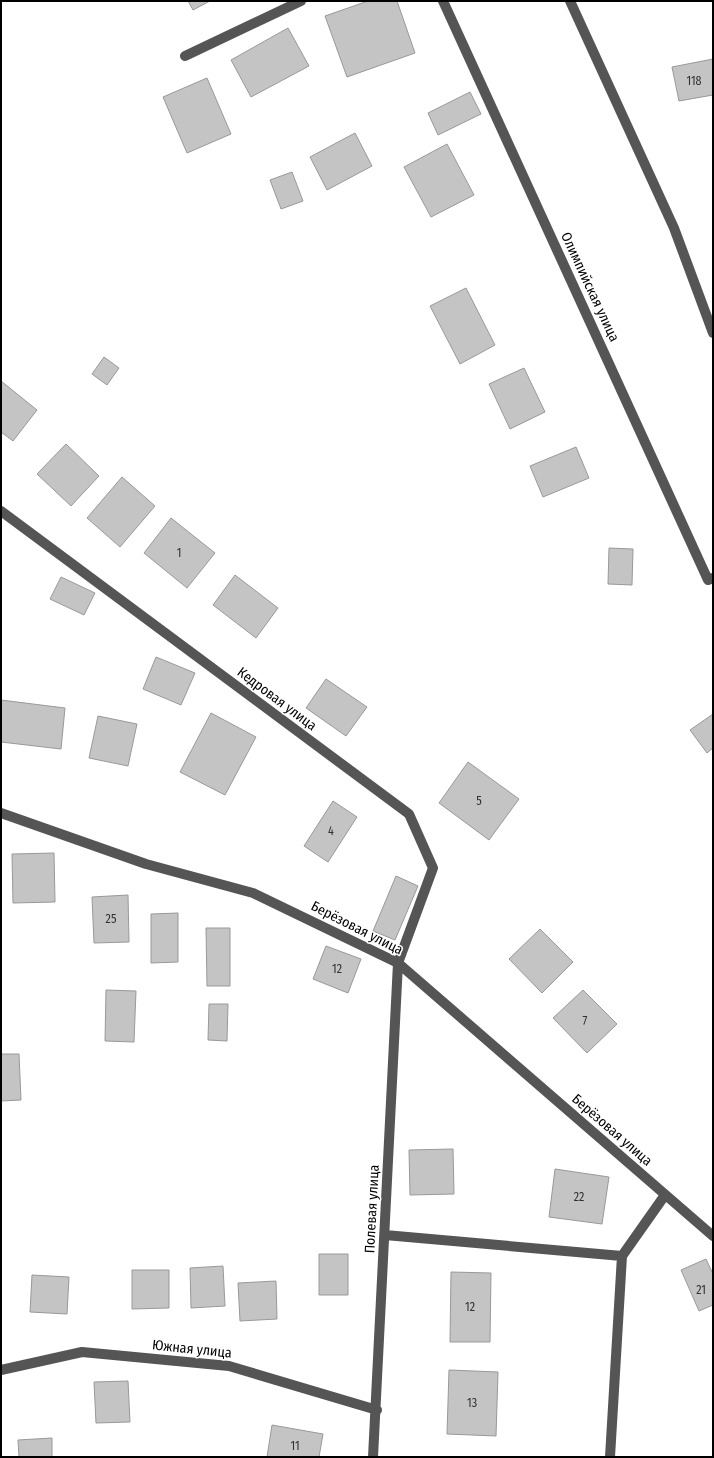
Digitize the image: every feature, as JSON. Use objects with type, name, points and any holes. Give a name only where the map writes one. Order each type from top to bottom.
[{"type":"street","points":[[185,56],[301,1]]},
{"type":"street","name":"Олимпийская улица","points":[[443,1],[708,580],[713,578]]},
{"type":"street","points":[[570,1],[674,228],[713,333]]},
{"type":"street","name":"Кедровая улица","points":[[1,511],[409,814],[433,868],[398,963]]},
{"type":"street","name":"Берёзовая улица","points":[[1,813],[146,864],[253,893],[398,963],[713,1236]]},
{"type":"street","name":"Полевая улица","points":[[373,1457],[377,1410],[398,963]]},
{"type":"street","points":[[610,1457],[622,1256],[665,1195]]},
{"type":"street","points":[[385,1235],[622,1256]]},
{"type":"street","name":"Южная улица","points":[[1,1370],[82,1352],[229,1366],[377,1410]]},
{"type":"building","points":[[188,1],[210,1],[193,10]]},
{"type":"building","points":[[368,1],[397,1],[415,53],[347,77],[325,16]]},
{"type":"building","points":[[288,28],[309,66],[251,97],[231,60]]},
{"type":"building","points":[[713,59],[713,95],[679,101],[672,67]]},
{"type":"building","points":[[207,78],[231,134],[187,153],[163,97]]},
{"type":"building","points":[[470,92],[481,114],[438,135],[428,113]]},
{"type":"building","points":[[355,133],[372,166],[327,190],[310,157]]},
{"type":"building","points":[[447,144],[474,195],[431,217],[404,167]]},
{"type":"building","points":[[292,172],[303,201],[281,209],[270,180]]},
{"type":"building","points":[[466,288],[495,345],[460,364],[430,306]]},
{"type":"building","points":[[104,357],[119,368],[107,385],[92,374]]},
{"type":"building","points":[[524,368],[545,412],[510,429],[489,384]]},
{"type":"building","points":[[1,381],[37,410],[13,441],[1,432]]},
{"type":"building","points":[[66,444],[99,476],[71,506],[37,474]]},
{"type":"building","points":[[576,447],[589,478],[543,497],[530,466]]},
{"type":"building","points":[[122,477],[155,506],[120,547],[87,518]]},
{"type":"building","points":[[171,518],[215,553],[187,588],[144,553]]},
{"type":"building","points":[[609,548],[633,549],[632,585],[608,584]]},
{"type":"building","points":[[235,575],[278,608],[256,638],[213,605]]},
{"type":"building","points":[[61,577],[95,593],[84,615],[50,599]]},
{"type":"building","points":[[156,657],[195,673],[181,705],[143,689]]},
{"type":"building","points":[[326,679],[367,707],[346,736],[306,708]]},
{"type":"building","points":[[1,700],[65,708],[61,749],[1,742]]},
{"type":"building","points":[[211,713],[256,737],[225,795],[180,772]]},
{"type":"building","points":[[713,714],[713,748],[707,753],[690,730]]},
{"type":"building","points":[[98,716],[137,724],[128,766],[89,758]]},
{"type":"building","points":[[468,762],[519,799],[489,840],[439,803]]},
{"type":"building","points":[[333,801],[357,817],[328,862],[304,846]]},
{"type":"building","points":[[54,853],[55,902],[13,903],[12,854]]},
{"type":"building","points":[[396,876],[418,886],[395,940],[373,931]]},
{"type":"building","points":[[128,895],[129,942],[94,943],[92,897]]},
{"type":"building","points":[[178,913],[178,962],[151,963],[151,914]]},
{"type":"building","points":[[206,928],[230,928],[230,986],[207,986]]},
{"type":"building","points":[[540,929],[573,962],[542,993],[509,959]]},
{"type":"building","points":[[326,946],[361,959],[348,993],[313,979]]},
{"type":"building","points":[[106,990],[136,991],[134,1042],[105,1041]]},
{"type":"building","points":[[583,990],[617,1024],[587,1053],[553,1018]]},
{"type":"building","points":[[209,1004],[228,1004],[227,1041],[208,1040]]},
{"type":"building","points":[[1,1054],[19,1054],[21,1100],[1,1101]]},
{"type":"building","points":[[453,1149],[454,1194],[410,1195],[409,1150]]},
{"type":"building","points":[[555,1169],[609,1177],[602,1224],[549,1217]]},
{"type":"building","points":[[319,1254],[348,1254],[348,1295],[319,1295]]},
{"type":"building","points":[[706,1259],[713,1274],[713,1305],[699,1311],[681,1270]]},
{"type":"building","points":[[223,1266],[225,1306],[191,1308],[190,1268]]},
{"type":"building","points":[[132,1270],[169,1270],[169,1308],[132,1309]]},
{"type":"building","points":[[451,1272],[491,1273],[490,1342],[450,1342]]},
{"type":"building","points":[[32,1275],[69,1277],[67,1314],[30,1312]]},
{"type":"building","points":[[276,1281],[277,1319],[240,1321],[238,1283]]},
{"type":"building","points":[[449,1370],[498,1372],[496,1436],[447,1434]]},
{"type":"building","points":[[128,1381],[130,1422],[96,1423],[94,1382]]},
{"type":"building","points":[[272,1425],[323,1434],[319,1457],[267,1457]]},
{"type":"building","points":[[52,1438],[52,1457],[19,1457],[18,1440]]}]
